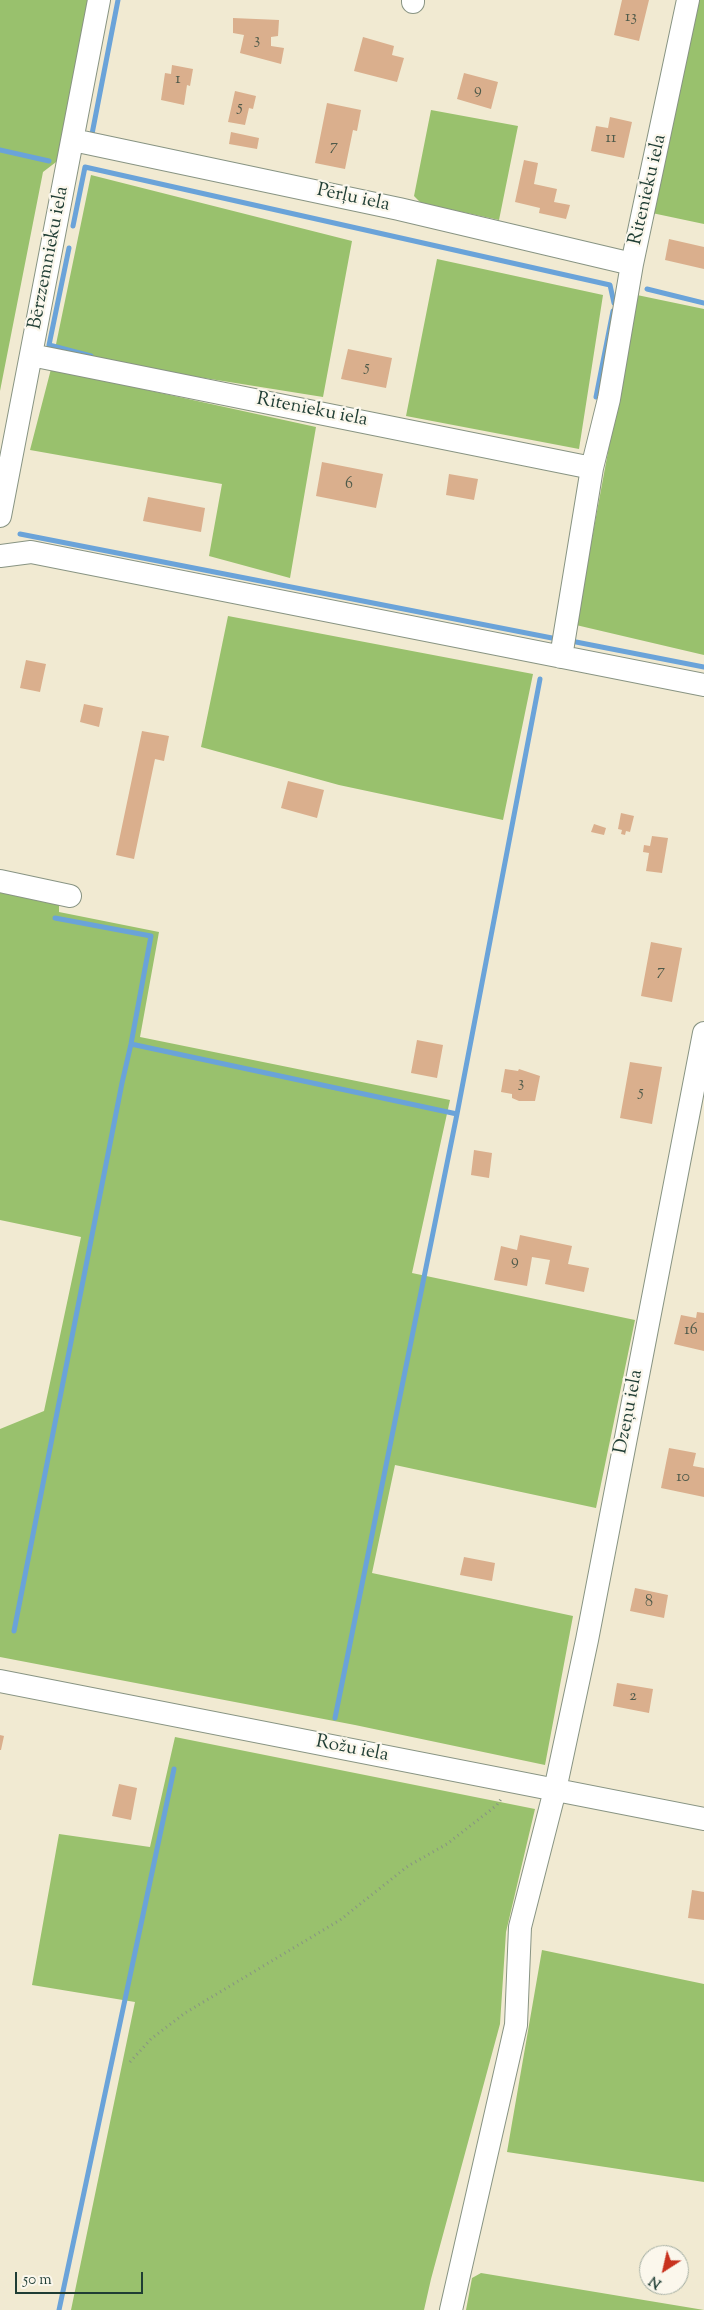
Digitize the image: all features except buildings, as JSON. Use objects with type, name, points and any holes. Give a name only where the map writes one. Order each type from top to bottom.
[{"type":"street","name":"Bērzzemnieku iela","points":[[0,516],[99,0]]},
{"type":"street","name":"Ritenieku iela","points":[[561,657],[592,468],[609,399],[632,264],[688,0]]},
{"type":"street","name":"Pērļu iela","points":[[73,140],[399,209],[632,264]]},
{"type":"street","name":"Ritenieku iela","points":[[31,355],[592,468]]},
{"type":"street","points":[[0,556],[31,552],[704,685]]},
{"type":"street","points":[[0,881],[70,896]]},
{"type":"street","name":"Dzeņu iela","points":[[452,2310],[516,2025],[520,1927],[555,1790],[586,1640],[704,1033]]},
{"type":"street","name":"Rožu iela","points":[[0,1681],[704,1819]]},
{"type":"path","points":[[130,2062],[151,2039],[185,2013],[340,1920],[408,1866],[447,1844],[498,1804],[514,1782]]},
{"type":"green space","points":[[0,0],[89,0],[60,159],[43,172],[0,391]]},
{"type":"green space","points":[[697,0],[704,0],[704,224],[652,213]]},
{"type":"green space","points":[[431,110],[518,126],[499,220],[421,203],[414,196]]},
{"type":"green space","points":[[91,175],[352,241],[323,397],[54,354]]},
{"type":"green space","points":[[437,259],[603,295],[579,449],[406,416]]},
{"type":"green space","points":[[637,295],[704,309],[704,655],[576,625]]},
{"type":"green space","points":[[51,369],[316,427],[290,578],[209,556],[222,484],[30,450]]},
{"type":"green space","points":[[228,616],[533,674],[503,820],[339,785],[201,747]]},
{"type":"green space","points":[[0,890],[59,903],[59,912],[159,932],[140,1037],[450,1100],[412,1273],[635,1320],[596,1508],[395,1465],[372,1573],[573,1616],[545,1765],[355,1725],[0,1657],[0,1429],[44,1411],[81,1237],[0,1220]]},
{"type":"green space","points":[[175,1737],[535,1809],[506,1932],[500,2024],[424,2310],[71,2310],[135,2002],[32,1985],[59,1834],[150,1847]]},
{"type":"green space","points":[[542,1950],[704,1984],[704,2182],[507,2152]]},
{"type":"green space","points":[[481,2273],[704,2310],[466,2310],[472,2278]]},
{"type":"waterway","points":[[92,134],[118,0]]},
{"type":"waterway","points":[[0,150],[49,161]]},
{"type":"waterway","points":[[73,226],[85,167],[610,285],[614,303]]},
{"type":"waterway","points":[[69,248],[49,345],[91,356]]},
{"type":"waterway","points":[[647,289],[704,303]]},
{"type":"waterway","points":[[596,397],[613,311]]},
{"type":"waterway","points":[[20,534],[552,638]]},
{"type":"waterway","points":[[576,642],[704,667]]},
{"type":"waterway","points":[[335,1718],[457,1114],[540,679]]},
{"type":"waterway","points":[[14,1631],[151,936],[55,918]]},
{"type":"waterway","points":[[131,1044],[457,1114]]},
{"type":"waterway","points":[[59,2310],[174,1769]]}]
